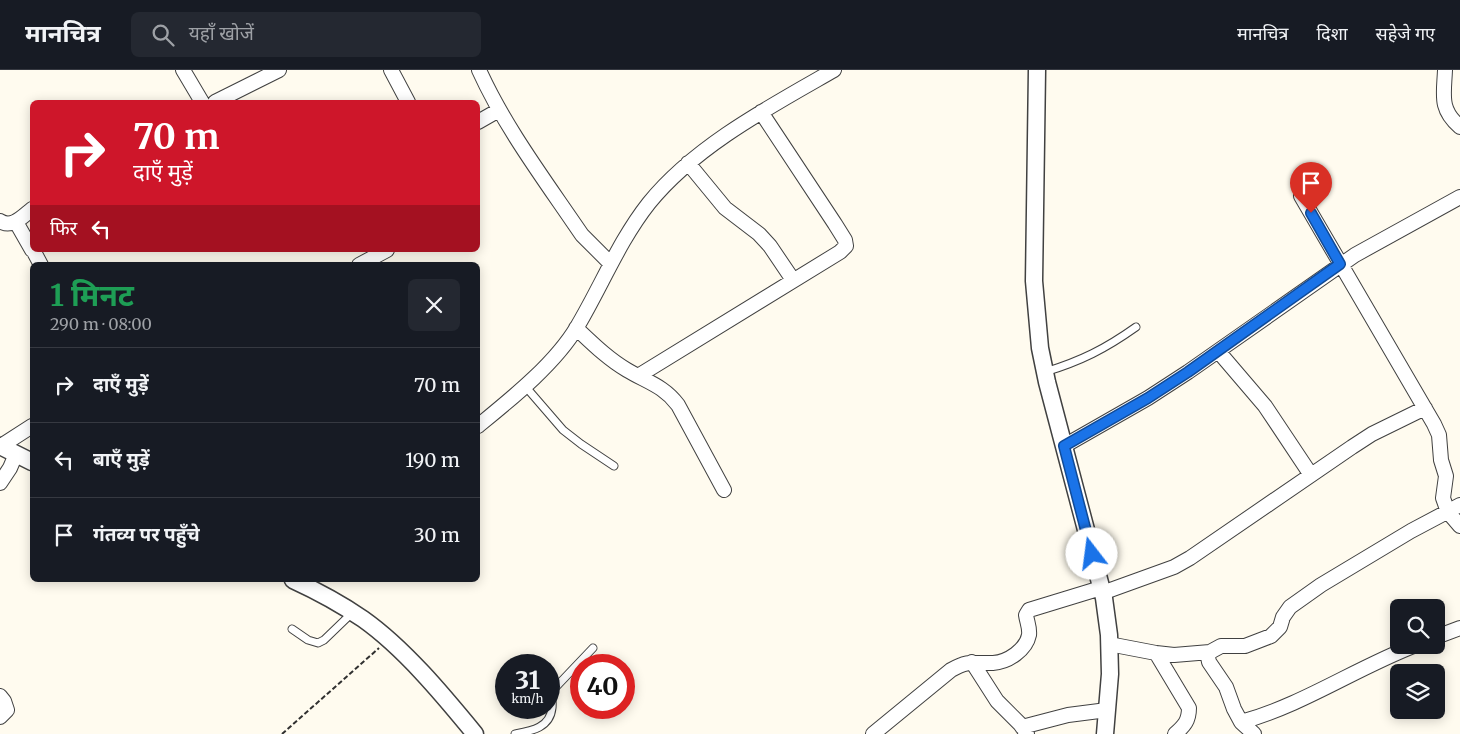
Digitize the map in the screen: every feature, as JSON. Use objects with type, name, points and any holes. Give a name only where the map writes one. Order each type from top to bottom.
[{"type":"street","points":[[183,70],[201,100]]},
{"type":"street","points":[[219,100],[279,70]]},
{"type":"street","points":[[391,70],[407,100]]},
{"type":"street","points":[[479,70],[499,110],[571,219],[582,235],[610,263]]},
{"type":"street","points":[[480,424],[524,386],[557,353],[576,328],[627,233],[650,201],[688,163],[721,138],[761,112],[834,70]]},
{"type":"street","points":[[1037,70],[1034,288],[1040,348],[1102,591],[1109,644],[1110,674],[1105,734]]},
{"type":"street","points":[[1445,70],[1443,99],[1451,119],[1460,127]]},
{"type":"street","points":[[480,121],[499,110]]},
{"type":"street","points":[[638,376],[840,252],[846,246],[835,224],[761,112]]},
{"type":"street","points":[[688,163],[725,208],[770,246],[793,280]]},
{"type":"street","points":[[1301,196],[1439,435],[1441,460],[1446,476],[1443,498],[1454,508],[1460,526]]},
{"type":"street","points":[[1064,446],[1148,398],[1218,351],[1340,264],[1460,197]]},
{"type":"street","points":[[30,210],[5,223],[30,247]]},
{"type":"street","points":[[365,262],[383,252]]},
{"type":"street","points":[[576,328],[608,356],[638,376],[660,387],[674,400],[724,490]]},
{"type":"street","points":[[1218,351],[1265,406],[1311,475]]},
{"type":"street","points":[[873,734],[951,670],[963,663],[994,663],[1015,655],[1023,648],[1029,634],[1026,616],[1029,610],[1102,591],[1174,567],[1372,434],[1425,408]]},
{"type":"street","points":[[0,446],[30,427]]},
{"type":"street","points":[[0,446],[30,461]]},
{"type":"street","points":[[0,483],[10,468],[16,454]]},
{"type":"street","points":[[1109,644],[1156,654],[1174,654],[1210,652],[1221,646],[1245,646],[1271,636],[1280,627],[1283,617],[1290,607],[1321,585],[1454,508]]},
{"type":"street","points":[[299,582],[353,613],[388,640],[432,684],[474,734]]},
{"type":"street","points":[[1445,634],[1460,628]]},
{"type":"street","points":[[1210,652],[1209,662],[1226,687],[1234,709],[1241,722],[1254,734]]},
{"type":"street","points":[[1156,654],[1189,708],[1187,723],[1175,734]]},
{"type":"street","points":[[1241,722],[1282,708],[1394,654]]},
{"type":"street","points":[[972,662],[997,701],[1024,731],[1068,715],[1107,710]]},
{"type":"street","points":[[0,696],[7,710],[0,717]]},
{"type":"lane","points":[[1045,372],[1092,355],[1136,327]]},
{"type":"lane","points":[[524,386],[563,430],[614,466]]},
{"type":"lane","points":[[292,629],[308,640],[318,643],[324,640],[353,613]]},
{"type":"lane","points":[[515,734],[541,728],[552,712],[552,693],[554,689],[593,648]]},
{"type":"path","points":[[282,734],[388,640]]},
{"type":"route","points":[[1092,554],[1064,446],[1148,398],[1188,372],[1340,264],[1311,213]]}]
